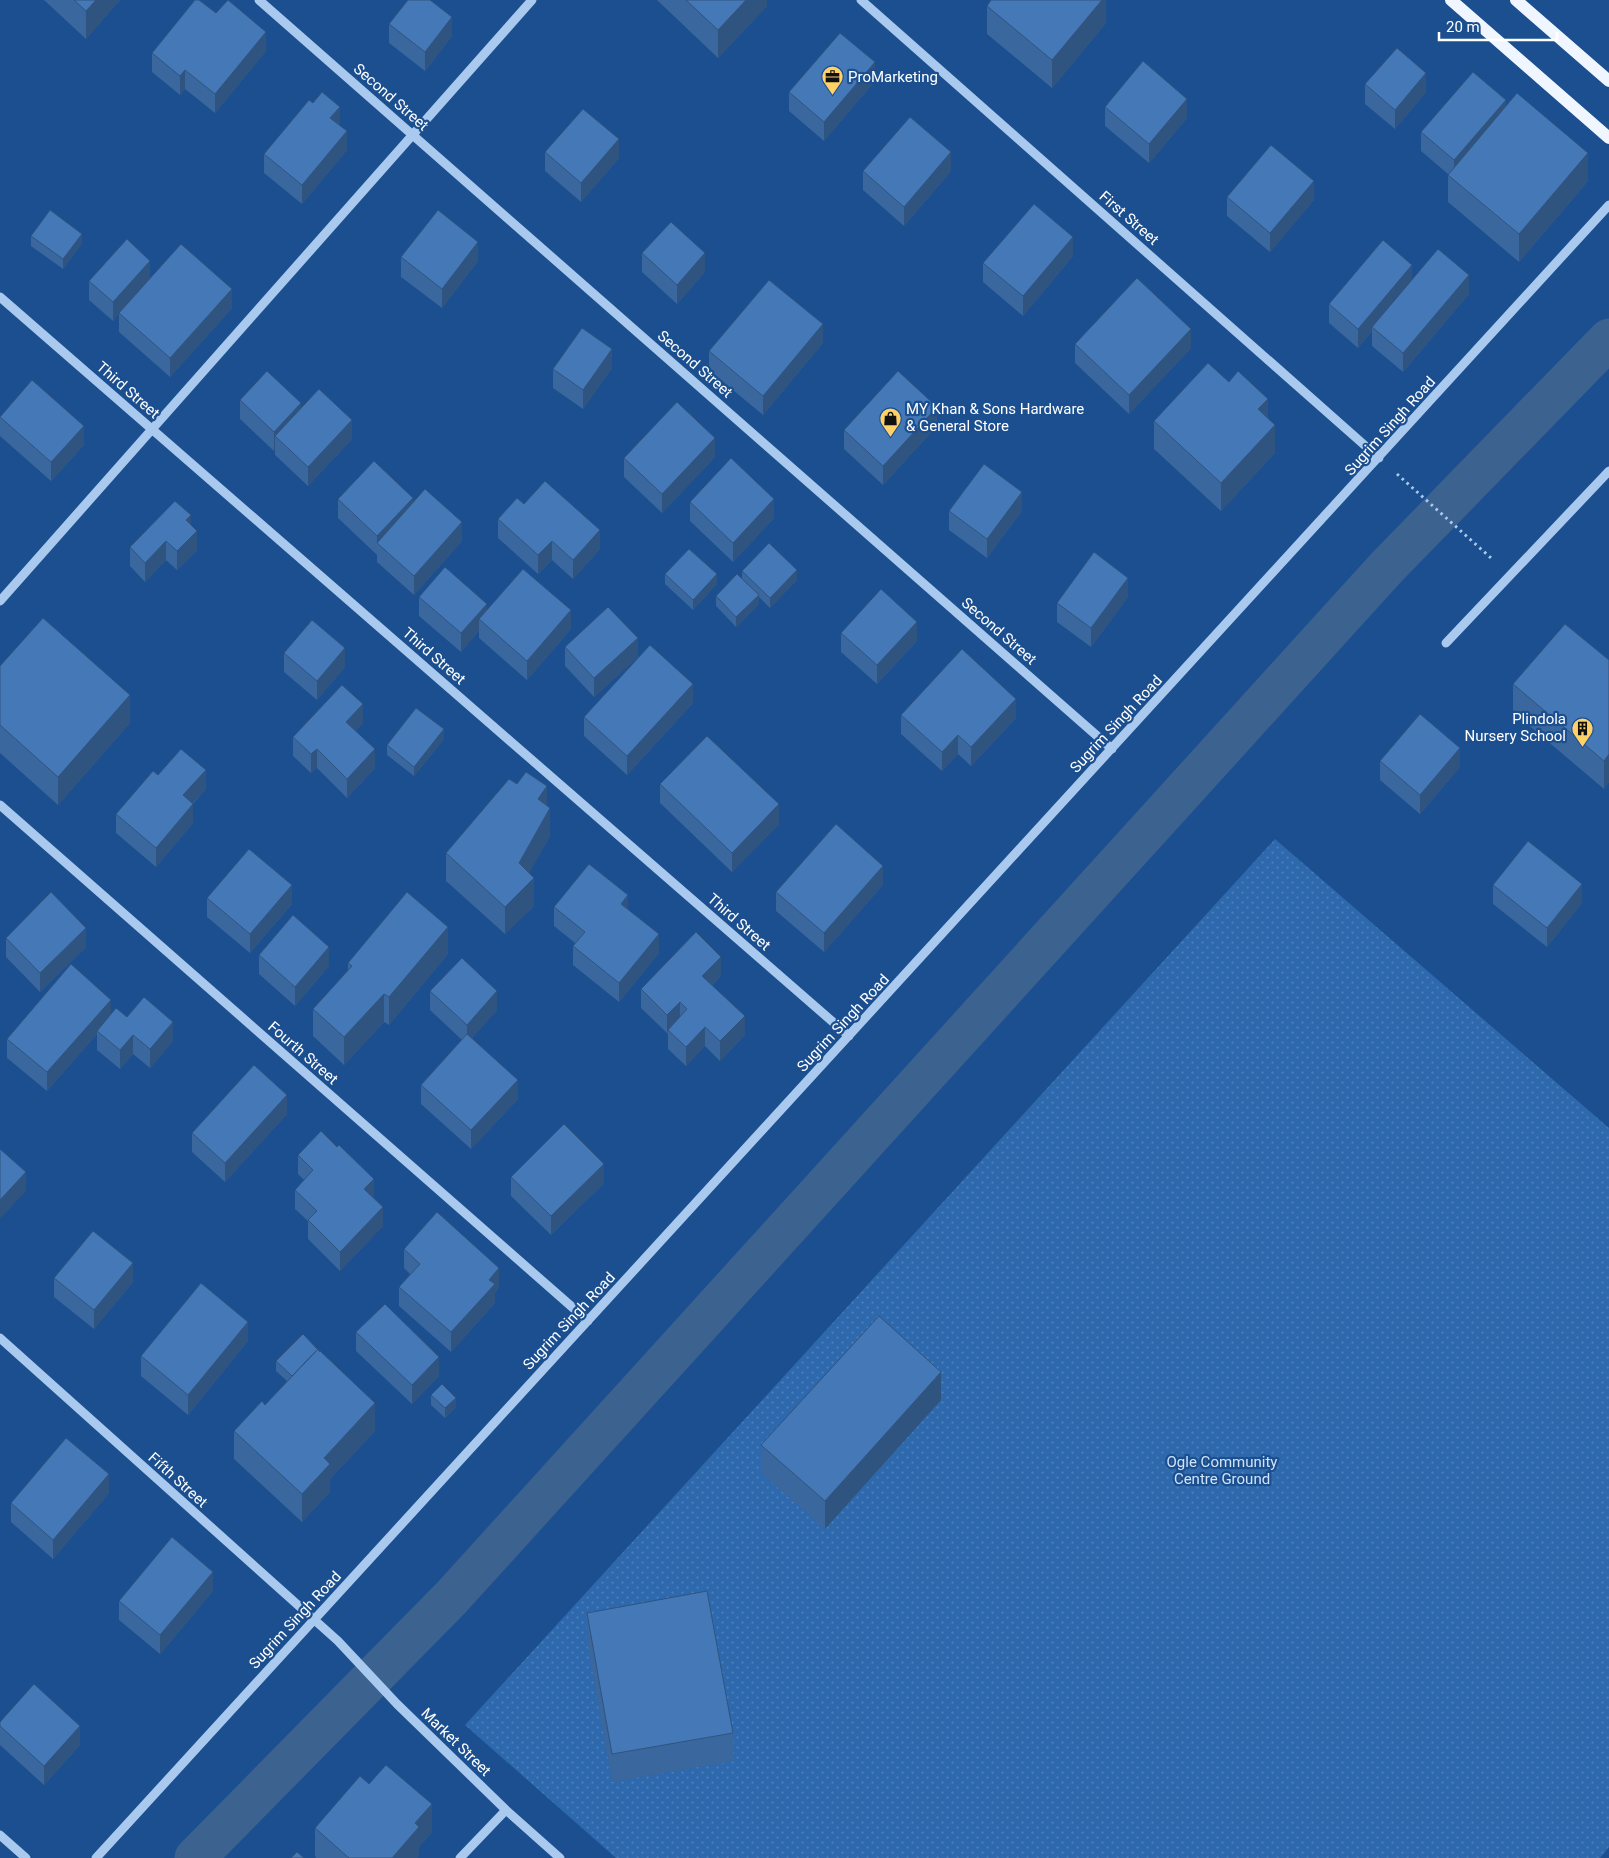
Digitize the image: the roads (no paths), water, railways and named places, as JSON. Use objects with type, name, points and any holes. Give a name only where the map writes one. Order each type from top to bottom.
[{"type":"main road","points":[[1451,0],[1609,138]]},
{"type":"main road","points":[[1516,0],[1609,81]]},
{"type":"street","name":"Second Street","points":[[259,0],[1112,749]]},
{"type":"street","points":[[0,601],[532,0]]},
{"type":"street","name":"First Street","points":[[861,0],[1379,458]]},
{"type":"street","name":"Sugrim Singh Road","points":[[96,1858],[1609,205]]},
{"type":"street","name":"Third Street","points":[[0,297],[849,1036]]},
{"type":"street","points":[[1446,642],[1609,471]]},
{"type":"street","name":"Fourth Street","points":[[0,805],[588,1321]]},
{"type":"street","name":"Fifth Street","points":[[0,1338],[338,1641]]},
{"type":"street","name":"Market Street","points":[[338,1641],[397,1704],[506,1810],[560,1858]]},
{"type":"street","points":[[460,1858],[506,1810]]},
{"type":"street","points":[[0,1835],[26,1858]]},
{"type":"waterway","points":[[195,1858],[451,1598],[1386,568],[1609,339]]},
{"type":"place","name":"ProMarketing","points":[[832,96]]},
{"type":"place","name":"MY Khan & Sons Hardware & General Store","points":[[890,437]]},
{"type":"place","name":"Plindola Nursery School","points":[[1582,747]]},
{"type":"park label","name":"Ogle Community Centre Ground","points":[[1222,1470]]}]
